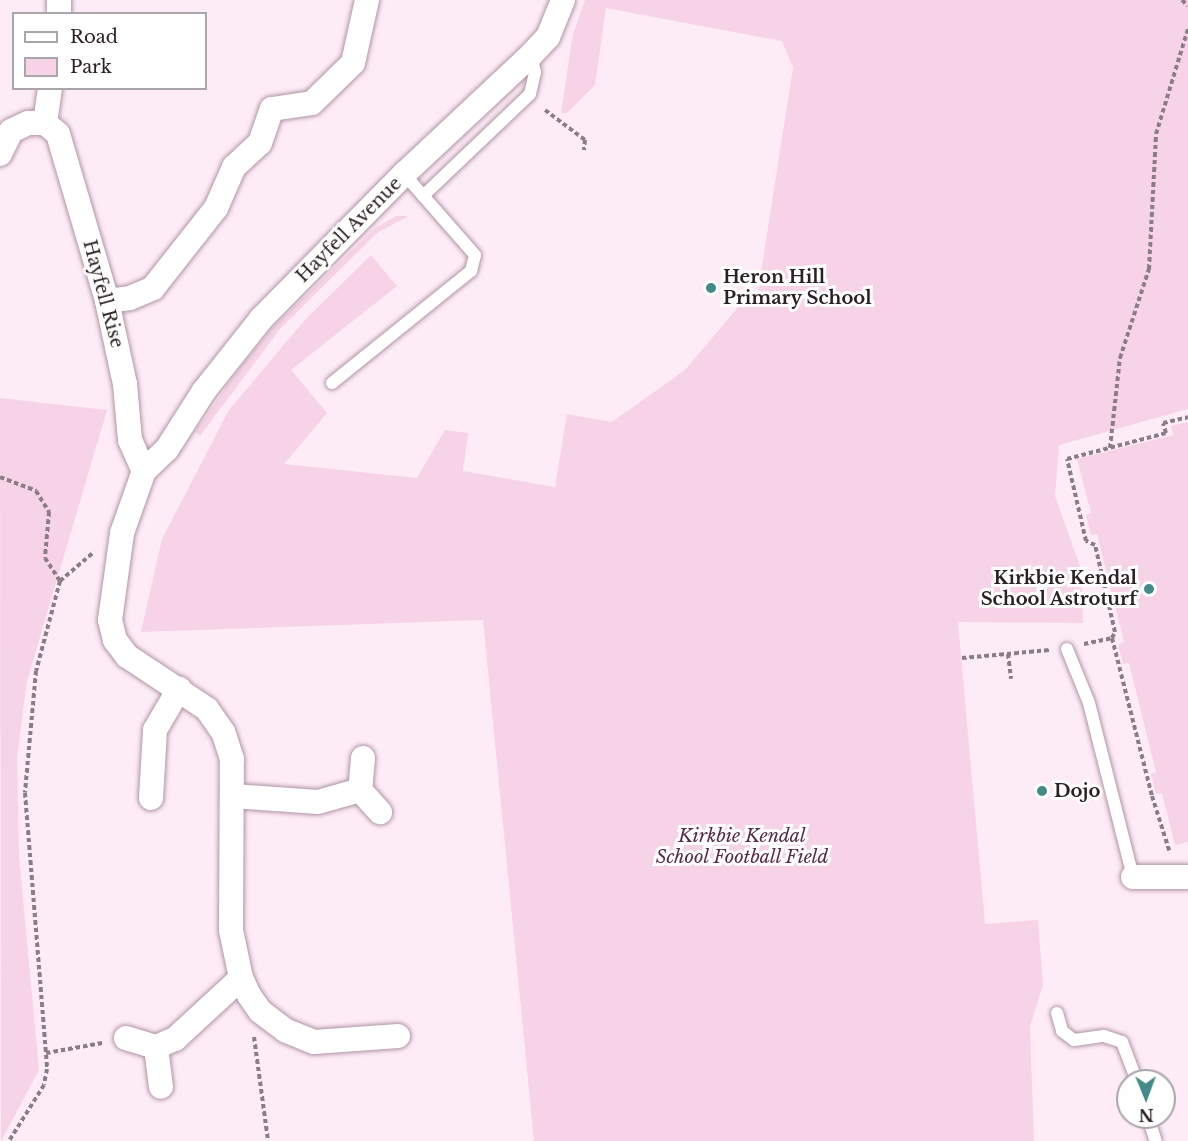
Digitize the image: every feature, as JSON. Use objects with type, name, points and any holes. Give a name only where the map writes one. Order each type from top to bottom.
[{"type":"street","points":[[106,301],[130,298],[153,288],[216,208],[234,166],[260,143],[272,109],[312,103],[352,63],[367,0]]},
{"type":"street","name":"Hayfell Avenue","points":[[144,471],[167,449],[204,391],[261,319],[404,174],[531,55],[548,37],[563,0]]},
{"type":"street","points":[[0,154],[11,131],[28,123],[45,123],[50,90]]},
{"type":"street","name":"Hayfell Rise","points":[[45,123],[58,134],[106,301],[125,384],[130,440],[144,471]]},
{"type":"street","points":[[144,471],[124,525],[110,620],[115,640],[127,656],[207,709],[223,732],[232,759],[231,930],[241,978],[260,1011],[285,1030],[314,1042],[398,1036]]},
{"type":"street","points":[[151,798],[155,730],[179,689]]},
{"type":"street","points":[[363,758],[360,790],[380,812]]},
{"type":"street","points":[[233,796],[318,802],[360,790]]},
{"type":"street","points":[[1133,877],[1188,878]]},
{"type":"street","points":[[126,1038],[156,1047],[189,1029],[241,978]]},
{"type":"street","points":[[156,1047],[161,1087]]},
{"type":"lane","points":[[423,196],[530,94],[536,72],[531,55]]},
{"type":"lane","points":[[332,383],[471,271],[475,255],[404,174]]},
{"type":"lane","points":[[1067,649],[1089,703],[1133,877]]},
{"type":"lane","points":[[1057,1013],[1062,1030],[1074,1040],[1104,1036],[1122,1042],[1132,1069]]},
{"type":"path","points":[[1182,0],[1188,6]]},
{"type":"path","points":[[1110,448],[1120,358],[1149,269],[1156,134],[1188,29]]},
{"type":"path","points":[[545,110],[585,140],[584,150]]},
{"type":"path","points":[[1179,851],[1171,853],[1152,796],[1112,638],[1115,632],[1095,545],[1086,541],[1067,459],[1166,433],[1163,423],[1188,417]]},
{"type":"path","points":[[0,477],[36,491],[49,512],[45,558],[60,581]]},
{"type":"path","points":[[9,1141],[44,1085],[46,1053],[25,793],[36,671],[60,581],[102,545]]},
{"type":"path","points":[[962,658],[1067,649],[1112,638]]},
{"type":"path","points":[[1008,654],[1011,679]]},
{"type":"path","points":[[260,1011],[253,1031],[268,1141]]},
{"type":"path","points":[[46,1053],[126,1038]]},
{"type":"green space","name":"Kirkbie Kendal School Football Field","points":[[585,0],[1188,0],[1188,409],[1059,445],[1055,496],[1081,569],[1083,623],[958,622],[985,924],[1038,920],[1043,985],[1030,1026],[1034,1141],[534,1141],[483,620],[141,632],[162,539],[229,410],[304,321],[371,255],[397,286],[291,370],[327,413],[284,464],[417,478],[445,430],[468,433],[463,471],[555,487],[567,414],[612,422],[685,370],[739,306],[757,298],[793,68],[782,41],[606,8],[595,85],[567,113],[561,113],[573,34]]},
{"type":"green space","points":[[396,216],[409,216],[377,233],[280,329],[200,436],[195,432],[241,366],[275,325],[375,228]]},
{"type":"green space","points":[[0,398],[107,410],[27,681],[17,757],[19,856],[39,1070],[1,1141]]},
{"type":"green space","name":"Kirkbie Kendal School Astroturf","points":[[1188,422],[1188,842],[1175,845],[1162,793],[1156,794],[1151,774],[1156,772],[1129,663],[1123,664],[1118,645],[1124,642],[1097,534],[1091,535],[1086,515],[1091,513],[1077,459],[1173,435],[1171,426]]},
{"type":"place","name":"Heron Hill Primary School","points":[[711,288]]},
{"type":"place","name":"Kirkbie Kendal School Astroturf","points":[[1149,589]]},
{"type":"place","name":"Dojo","points":[[1042,791]]}]
